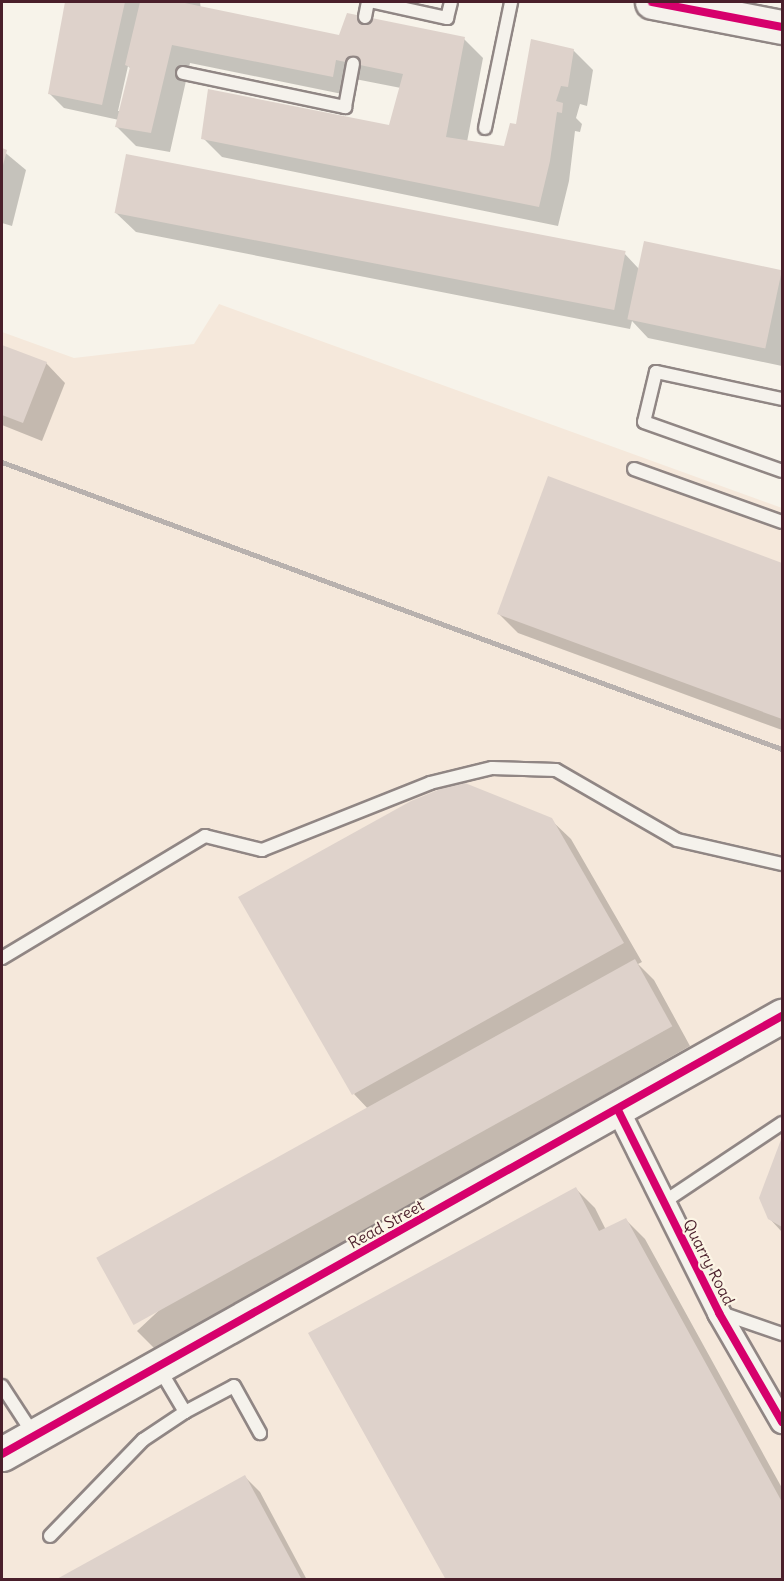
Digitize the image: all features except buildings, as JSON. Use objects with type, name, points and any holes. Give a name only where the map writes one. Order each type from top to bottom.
[{"type":"main road","points":[[652,2],[714,7],[783,27]]},
{"type":"main road","name":"Read Street","points":[[2,1454],[783,1016]]},
{"type":"street","name":"Quarry Road","points":[[618,1110],[719,1313],[783,1422]]},
{"type":"lane","points":[[365,17],[368,2]]},
{"type":"lane","points":[[374,2],[447,18],[451,2]]},
{"type":"lane","points":[[485,129],[511,2]]},
{"type":"lane","points":[[183,73],[345,107],[353,64]]},
{"type":"lane","points":[[783,399],[656,372],[644,422],[783,471]]},
{"type":"lane","points":[[634,469],[783,522]]},
{"type":"lane","points":[[2,958],[205,836],[262,850],[430,783],[492,768],[556,770],[677,840],[783,864]]},
{"type":"lane","points":[[664,1202],[783,1123]]},
{"type":"lane","points":[[719,1313],[783,1334]]},
{"type":"lane","points":[[158,1367],[185,1412]]},
{"type":"lane","points":[[2,1386],[35,1436]]},
{"type":"lane","points":[[50,1536],[143,1440],[185,1412],[234,1386],[260,1433]]},
{"type":"shaded area","points":[[219,304],[782,508],[782,1579],[2,1579],[2,332],[74,358],[194,344]]},
{"type":"railway","points":[[2,462],[782,749]]},
{"type":"cycle path","points":[[652,2],[782,27]]},
{"type":"cycle path","points":[[2,1454],[782,1016]]},
{"type":"cycle path","points":[[618,1110],[719,1313],[782,1422]]}]
